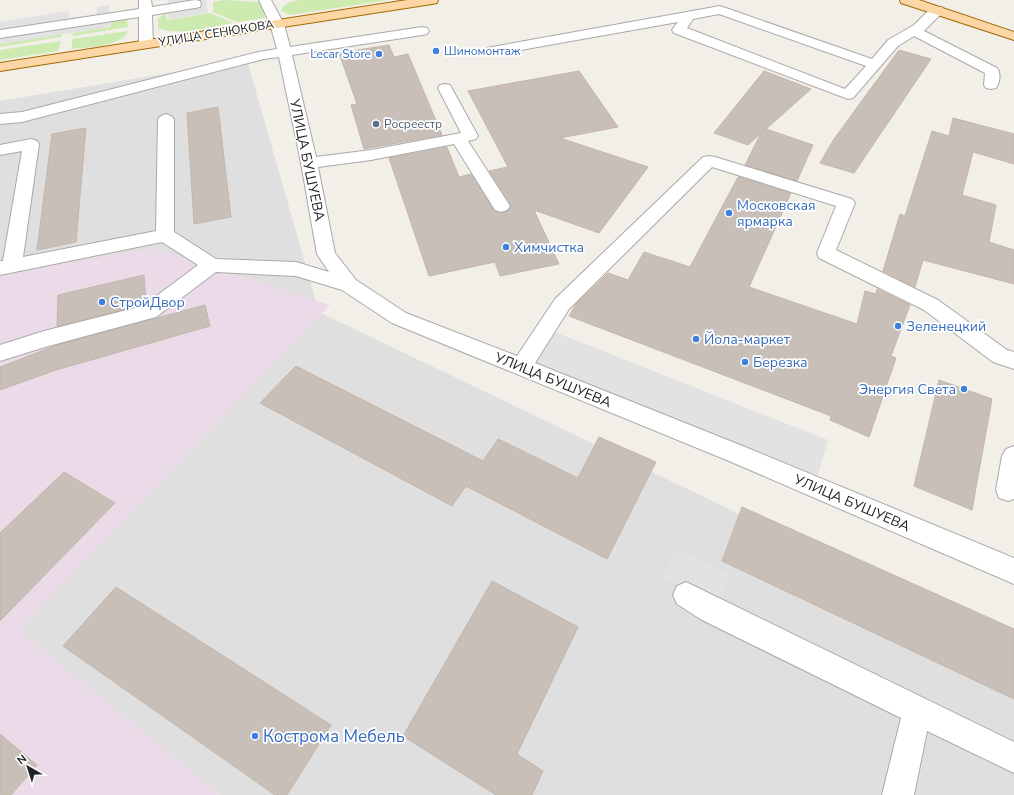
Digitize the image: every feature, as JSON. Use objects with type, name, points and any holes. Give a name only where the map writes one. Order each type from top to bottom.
[{"type":"main road","name":"УЛИЦА СЕНЮКОВА","points":[[0,67],[277,24],[405,2],[432,0]]},
{"type":"main road","points":[[906,0],[1014,36]]},
{"type":"street","name":"УЛИЦА БУШУЕВА","points":[[265,0],[277,24],[284,52],[309,163],[326,254],[349,285],[399,318],[737,454],[1014,570]]},
{"type":"street","points":[[0,34],[145,6],[195,4]]},
{"type":"street","points":[[145,6],[146,44]]},
{"type":"street","points":[[492,51],[720,10],[874,64]]},
{"type":"street","points":[[688,16],[679,30],[848,95],[893,43],[914,31],[937,10]]},
{"type":"street","points":[[0,119],[22,116],[194,74],[263,55],[422,31]]},
{"type":"street","points":[[914,31],[992,71],[991,85]]},
{"type":"street","points":[[309,163],[371,154],[470,136],[445,88]]},
{"type":"street","points":[[165,235],[166,119]]},
{"type":"street","points":[[458,138],[501,206]]},
{"type":"street","points":[[0,150],[31,144],[6,266],[165,235],[212,265],[296,269],[349,285]]},
{"type":"street","points":[[521,367],[562,304],[709,161],[846,203],[826,253],[932,305],[1000,356],[1014,361]]},
{"type":"street","points":[[0,354],[44,339],[149,312],[212,265]]},
{"type":"street","points":[[1008,490],[1014,456]]},
{"type":"street","points":[[686,595],[712,610],[1014,758]]},
{"type":"street","points":[[898,795],[917,711]]},
{"type":"shaded area","points":[[168,0],[206,0],[208,13],[169,19]]},
{"type":"shaded area","points":[[109,5],[109,27],[0,44],[0,22],[69,11],[69,18],[97,14],[97,7]]},
{"type":"shaded area","points":[[247,60],[319,312],[1014,646],[1014,795],[0,795],[0,101]]},
{"type":"shaded area","points":[[153,248],[330,305],[19,630],[221,795],[0,795],[0,276],[11,272]]},
{"type":"shaded area","points":[[552,331],[828,440],[817,478],[533,361]]},
{"type":"shaded area","points":[[677,548],[731,575],[719,606],[663,577]]},
{"type":"green space","points":[[224,0],[261,2],[265,18],[237,22],[213,12],[213,2]]},
{"type":"green space","points":[[299,0],[389,0],[290,15],[281,11],[286,4]]},
{"type":"green space","points":[[166,13],[167,20],[210,13],[233,23],[185,31],[158,28],[158,19]]},
{"type":"green space","points":[[121,19],[127,20],[128,27],[73,36],[73,33],[110,27],[111,21]]},
{"type":"green space","points":[[128,31],[119,40],[111,43],[95,47],[72,49],[72,39]]},
{"type":"green space","points":[[62,34],[61,37],[0,47],[0,44]]},
{"type":"green space","points":[[61,41],[58,51],[0,60],[0,50]]},
{"type":"building","points":[[389,45],[394,57],[408,54],[442,135],[364,149],[351,105],[357,104],[339,53]]},
{"type":"building","points":[[899,50],[931,59],[854,173],[820,163],[834,139]]},
{"type":"building","points":[[579,71],[618,127],[560,138],[648,167],[599,233],[534,210],[559,264],[500,276],[495,262],[429,276],[389,158],[447,147],[459,177],[471,174],[494,211],[501,213],[507,211],[511,205],[489,171],[508,167],[468,91]]},
{"type":"building","points":[[764,71],[811,89],[766,129],[813,145],[797,181],[745,165],[761,133],[748,145],[714,133]]},
{"type":"building","points":[[218,107],[231,217],[194,224],[187,113]]},
{"type":"building","points":[[953,118],[1014,134],[1014,164],[973,152],[962,195],[996,205],[989,242],[1014,250],[1014,284],[923,260],[915,287],[883,271],[900,214],[905,216],[932,131],[949,136]]},
{"type":"building","points":[[86,128],[76,242],[37,250],[52,134]]},
{"type":"building","points":[[738,177],[791,193],[749,287],[857,324],[865,291],[876,294],[877,289],[910,305],[891,356],[896,358],[869,437],[830,420],[831,416],[569,316],[576,304],[608,273],[628,280],[644,252],[690,267]]},
{"type":"building","name":"СтройДвор","points":[[144,275],[146,302],[142,305],[57,326],[58,295]]},
{"type":"building","points":[[205,305],[210,326],[56,370],[0,390],[0,367],[57,345]]},
{"type":"building","points":[[296,366],[483,461],[498,439],[578,478],[599,437],[656,462],[607,559],[466,486],[452,506],[260,403]]},
{"type":"building","points":[[939,380],[992,399],[972,510],[914,486]]},
{"type":"building","points":[[64,472],[115,503],[0,621],[0,533]]},
{"type":"building","points":[[742,507],[1014,629],[1014,699],[722,561]]},
{"type":"building","points":[[492,581],[578,627],[517,754],[543,771],[532,795],[496,795],[403,736]]},
{"type":"building","points":[[116,587],[331,725],[287,795],[275,795],[63,646]]},
{"type":"building","points":[[0,734],[37,765],[11,795],[0,795]]},
{"type":"place","name":"Шиномонтаж","points":[[436,51]]},
{"type":"place","name":"Lecar Store","points":[[379,54]]},
{"type":"place","name":"Росреестр","points":[[376,124]]},
{"type":"place","name":"Московская ярмарка","points":[[729,213]]},
{"type":"place","name":"Химчистка","points":[[506,247]]},
{"type":"place","name":"СтройДвор","points":[[102,302]]},
{"type":"place","name":"Зеленецкий","points":[[898,326]]},
{"type":"place","name":"Йола-маркет","points":[[696,339]]},
{"type":"place","name":"Березка","points":[[745,362]]},
{"type":"place","name":"Энергия Света","points":[[964,389]]},
{"type":"place","name":"Кострома Мебель","points":[[255,736]]}]
